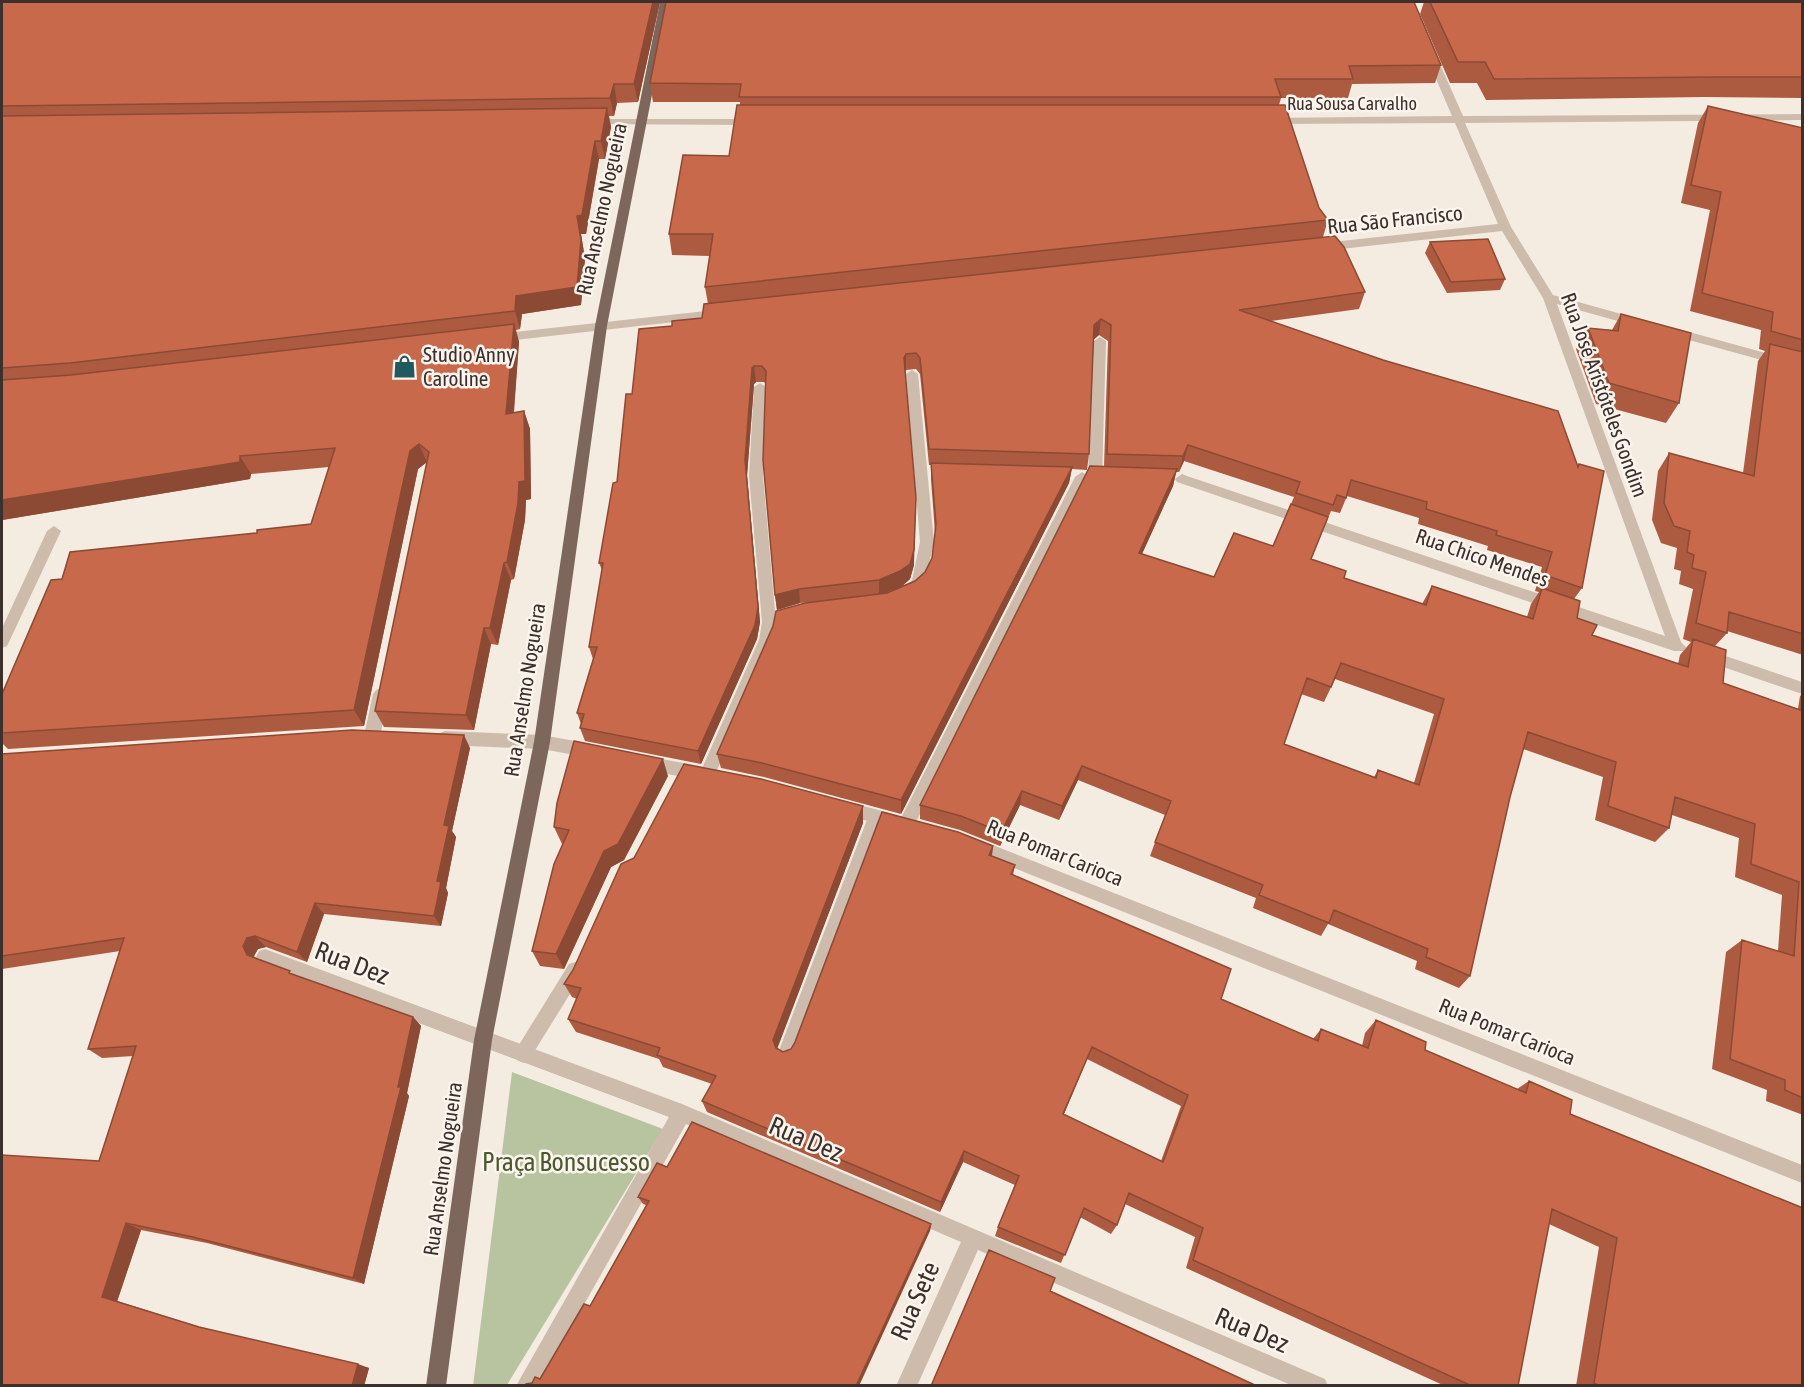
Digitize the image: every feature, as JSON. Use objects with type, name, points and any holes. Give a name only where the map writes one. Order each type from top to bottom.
[{"type":"main road","name":"Rua Anselmo Nogueira","points":[[436,1386],[483,1040],[542,742],[601,326],[665,2]]},
{"type":"street","name":"Rua José Aristóteles Gondim","points":[[1426,45],[1461,121],[1505,227],[1549,298],[1675,645]]},
{"type":"street","name":"Rua Sousa Carvalho","points":[[1257,121],[1801,118]]},
{"type":"street","points":[[583,122],[767,122]]},
{"type":"street","name":"Rua São Francisco","points":[[1305,249],[1505,227]]},
{"type":"street","points":[[1549,298],[1803,367]]},
{"type":"street","points":[[482,340],[742,311]]},
{"type":"street","points":[[906,825],[1089,477],[1100,341]]},
{"type":"street","points":[[897,597],[909,591],[919,582],[927,542],[927,472],[912,374]]},
{"type":"street","points":[[629,759],[713,776],[766,640],[769,622],[756,476],[759,387]]},
{"type":"street","name":"Rua Chico Mendes","points":[[1177,479],[1803,688]]},
{"type":"street","points":[[2,642],[54,531]]},
{"type":"street","points":[[769,622],[784,616]]},
{"type":"street","points":[[372,735],[384,678]]},
{"type":"street","points":[[429,738],[542,742],[607,755]]},
{"type":"street","points":[[673,789],[683,770]]},
{"type":"street","points":[[831,805],[927,830]]},
{"type":"street","points":[[787,1053],[876,817]]},
{"type":"street","name":"Rua Pomar Carioca","points":[[959,839],[1803,1174]]},
{"type":"street","points":[[523,1054],[572,977],[581,956]]},
{"type":"street","name":"Rua Dez","points":[[266,957],[682,1113],[973,1238],[1294,1381],[1318,1386]]},
{"type":"street","points":[[526,1386],[682,1113]]},
{"type":"street","name":"Rua Sete","points":[[906,1386],[973,1238]]},
{"type":"green space","name":"Praça Bonsucesso","points":[[512,1072],[663,1129],[507,1385],[473,1386]]},
{"type":"building","points":[[2,2],[653,2],[634,84],[614,84],[610,98],[2,106]]},
{"type":"building","points":[[666,2],[1414,2],[1441,65],[1349,66],[1353,79],[1275,79],[1281,97],[739,97],[741,84],[650,83]]},
{"type":"building","points":[[1430,2],[1803,2],[1803,77],[1494,79],[1485,62],[1458,62]]},
{"type":"building","points":[[737,105],[1285,105],[1319,208],[1328,220],[705,287],[713,234],[669,234],[683,155],[729,156]]},
{"type":"building","points":[[1708,106],[1803,128],[1803,340],[1771,331],[1773,312],[1702,293],[1721,192],[1691,185]]},
{"type":"building","points":[[607,108],[601,141],[595,141],[582,215],[577,216],[581,240],[577,287],[516,296],[515,311],[70,363],[2,368],[2,116]]},
{"type":"building","points":[[1335,236],[1344,247],[1365,292],[1239,310],[1383,360],[1558,411],[1578,467],[1579,464],[1604,471],[1582,588],[1545,575],[1552,552],[1496,535],[1497,531],[1426,509],[1427,502],[1351,480],[1346,498],[1337,495],[1333,505],[1296,493],[1300,482],[1188,445],[1183,456],[1107,454],[1111,325],[1101,319],[1094,325],[1089,454],[929,449],[920,358],[916,353],[906,354],[904,358],[916,498],[914,550],[910,564],[879,580],[799,589],[775,595],[763,460],[766,371],[762,366],[754,366],[752,368],[745,460],[758,607],[755,625],[698,751],[580,728],[584,714],[577,713],[597,647],[589,647],[603,563],[599,563],[613,483],[617,482],[626,394],[632,394],[639,329],[672,326],[672,321],[702,318],[704,304]]},
{"type":"building","points":[[1488,239],[1505,279],[1451,282],[1430,242]]},
{"type":"building","points":[[1621,314],[1691,333],[1679,403],[1609,383],[1588,328],[1618,331]]},
{"type":"building","points":[[514,324],[506,414],[524,411],[525,481],[519,482],[518,503],[507,562],[504,563],[490,628],[484,628],[466,715],[375,711],[429,452],[419,444],[410,451],[354,710],[2,733],[2,694],[51,580],[62,579],[70,552],[257,533],[257,530],[311,524],[335,448],[240,456],[240,462],[2,500],[2,380],[71,375]]},
{"type":"building","points":[[1770,344],[1803,352],[1803,634],[1729,612],[1727,633],[1696,623],[1706,572],[1692,568],[1694,555],[1687,552],[1690,531],[1674,526],[1664,503],[1669,453],[1754,476]]},
{"type":"building","points":[[931,463],[1072,467],[901,800],[762,763],[717,754],[773,626],[776,611],[805,603],[887,593],[915,581],[925,572],[932,558],[936,524]]},
{"type":"building","points":[[1090,466],[1177,469],[1139,553],[1214,577],[1234,533],[1273,546],[1291,504],[1328,517],[1311,559],[1346,571],[1344,578],[1426,605],[1432,586],[1533,619],[1542,588],[1580,601],[1577,618],[1597,625],[1592,635],[1688,667],[1693,639],[1726,650],[1723,683],[1803,711],[1803,1098],[1785,1090],[1785,1080],[1730,1059],[1742,940],[1794,956],[1799,882],[1751,864],[1755,824],[1675,797],[1669,828],[1608,806],[1616,762],[1528,732],[1510,797],[1470,976],[1426,957],[1428,949],[1334,910],[1329,923],[1259,895],[1263,885],[1155,842],[1171,801],[1082,766],[1062,806],[1022,791],[1001,832],[961,816],[920,805]],"holes":[[[1341,663],[1444,699],[1419,785],[1378,770],[1376,778],[1284,744],[1307,678],[1331,687]]]},
{"type":"building","points":[[352,730],[464,735],[444,825],[449,826],[437,881],[441,882],[434,916],[315,903],[297,952],[255,936],[247,938],[243,946],[247,955],[290,971],[289,973],[413,1017],[398,1087],[401,1087],[353,1278],[193,1237],[126,1223],[102,1297],[199,1327],[358,1364],[352,1386],[2,1386],[2,1155],[99,1161],[136,1046],[88,1049],[124,938],[2,956],[2,754]]},
{"type":"building","points":[[574,741],[663,759],[618,844],[604,851],[556,954],[532,951],[554,864],[569,830],[554,827],[557,803]]},
{"type":"building","points":[[684,764],[761,779],[863,806],[773,1040],[776,1048],[783,1052],[791,1049],[795,1042],[882,812],[958,832],[993,846],[989,855],[1015,865],[1011,874],[1231,969],[1221,999],[1318,1041],[1321,1029],[1368,1048],[1376,1020],[1426,1042],[1425,1050],[1526,1093],[1529,1081],[1572,1100],[1570,1114],[1803,1208],[1803,1386],[1599,1386],[1594,1383],[1617,1238],[1552,1209],[1518,1386],[1472,1386],[1193,1260],[1203,1228],[1129,1193],[1117,1225],[1084,1208],[1065,1255],[998,1227],[1019,1176],[964,1151],[941,1202],[702,1101],[716,1076],[657,1055],[660,1048],[568,1019],[581,988],[564,984],[573,970],[621,864],[634,858]],"holes":[[[1092,1047],[1188,1095],[1163,1162],[1063,1114]]]},
{"type":"building","points":[[692,1122],[931,1224],[856,1386],[526,1386],[532,1383],[535,1377],[540,1379],[584,1304],[590,1306],[649,1201],[638,1197],[657,1163],[667,1167]]},
{"type":"building","points":[[989,1250],[1055,1278],[1050,1291],[1257,1386],[931,1386]]},
{"type":"place","name":"Studio Anny Caroline","points":[[405,367]]}]
